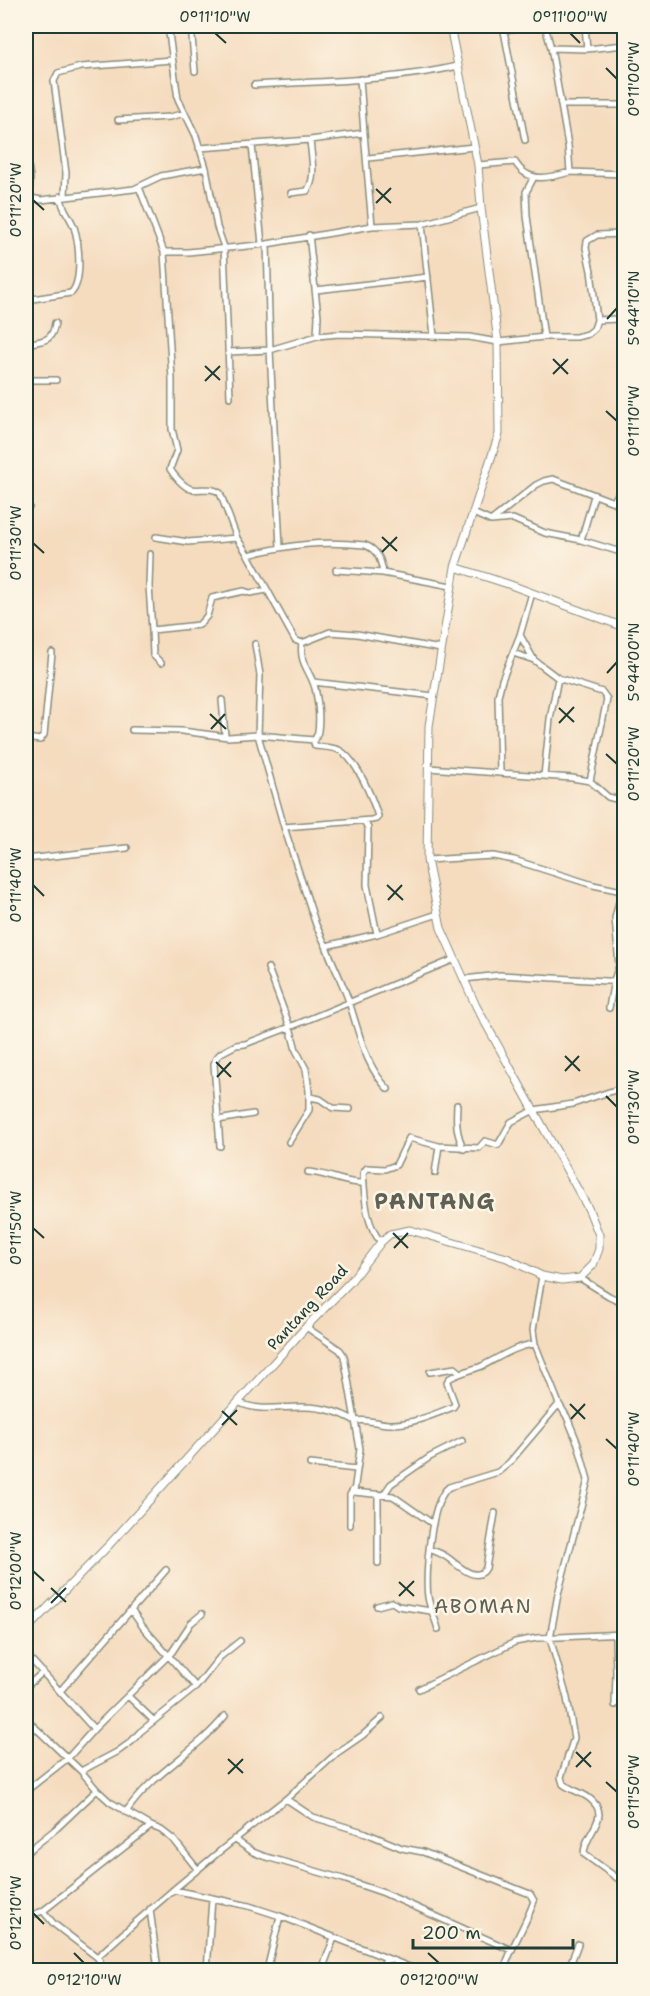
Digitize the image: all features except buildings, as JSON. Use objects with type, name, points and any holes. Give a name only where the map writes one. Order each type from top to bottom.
[{"type":"street","points":[[168,26],[178,99],[196,136],[206,168],[224,247],[231,397]]},
{"type":"street","points":[[191,26],[195,71]]},
{"type":"street","points":[[452,26],[478,165],[481,208],[498,342],[499,434],[455,567],[451,586],[429,726],[427,860],[441,928],[476,1006],[589,1210],[599,1234],[597,1258],[580,1278],[624,1303]]},
{"type":"street","points":[[525,140],[503,28],[535,26]]},
{"type":"street","points":[[545,26],[568,145],[570,172]]},
{"type":"street","points":[[585,26],[587,49]]},
{"type":"street","points":[[551,48],[587,49],[624,45]]},
{"type":"street","points":[[26,300],[71,293],[75,288],[79,259],[78,247],[74,226],[62,204],[66,173],[54,81],[58,73],[81,67],[172,60]]},
{"type":"street","points":[[254,85],[428,73],[458,66]]},
{"type":"street","points":[[360,79],[372,226]]},
{"type":"street","points":[[561,105],[624,105]]},
{"type":"street","points":[[118,120],[170,117],[185,113]]},
{"type":"street","points":[[199,148],[310,140],[364,132]]},
{"type":"street","points":[[291,193],[307,191],[310,188],[313,176],[310,140]]},
{"type":"street","points":[[252,145],[265,244],[280,547]]},
{"type":"street","points":[[368,158],[474,147]]},
{"type":"street","points":[[26,154],[31,182],[26,197],[40,200],[139,187],[161,176],[206,168]]},
{"type":"street","points":[[478,165],[515,162],[521,172],[534,177],[552,177],[570,172],[624,174]]},
{"type":"street","points":[[534,177],[526,192],[527,216],[544,337]]},
{"type":"street","points":[[139,187],[164,252],[172,379],[172,429],[177,450],[170,469],[174,476],[189,489],[218,491],[237,538],[296,640],[302,644]]},
{"type":"street","points":[[164,252],[188,252],[265,244],[372,226],[422,224],[481,208]]},
{"type":"street","points":[[422,224],[434,336]]},
{"type":"street","points":[[229,352],[270,350],[317,336],[339,334],[469,337],[498,342],[544,337],[576,337],[588,334],[594,328],[597,320],[586,248],[587,241],[597,235],[624,234]]},
{"type":"street","points":[[309,235],[316,290],[317,336]]},
{"type":"street","points":[[316,290],[428,277]]},
{"type":"street","points":[[597,320],[624,318]]},
{"type":"street","points":[[26,344],[49,339],[54,333],[55,323]]},
{"type":"street","points":[[26,377],[31,380],[56,380]]},
{"type":"street","points":[[491,521],[544,481],[553,479],[624,506]]},
{"type":"street","points":[[614,501],[624,484]]},
{"type":"street","points":[[581,540],[594,496]]},
{"type":"street","points":[[26,499],[29,507]]},
{"type":"street","points":[[473,513],[491,521],[513,519],[544,533],[581,540],[624,553]]},
{"type":"street","points":[[156,537],[188,543],[237,538]]},
{"type":"street","points":[[248,555],[304,543],[365,544],[378,554],[382,562],[383,573]]},
{"type":"street","points":[[150,554],[153,655],[160,663]]},
{"type":"street","points":[[455,567],[624,627]]},
{"type":"street","points":[[336,570],[383,573],[451,586]]},
{"type":"street","points":[[152,630],[199,625],[207,616],[212,598],[244,591],[250,593],[267,590]]},
{"type":"street","points":[[500,772],[498,696],[532,593]]},
{"type":"street","points":[[302,644],[330,632],[357,634],[441,650]]},
{"type":"street","points":[[520,635],[534,660]]},
{"type":"street","points":[[255,644],[260,675],[258,735],[284,827],[316,925],[349,1001],[371,1068],[388,1089]]},
{"type":"street","points":[[284,827],[364,821],[376,819],[378,816],[368,789],[351,762],[338,750],[315,746],[314,740],[318,734],[318,704],[313,682],[300,653],[302,644]]},
{"type":"street","points":[[26,738],[40,740],[44,735],[52,653]]},
{"type":"street","points":[[513,653],[534,660],[558,678],[602,692],[607,699],[590,781]]},
{"type":"street","points":[[544,776],[550,719],[558,678]]},
{"type":"street","points":[[313,682],[434,696]]},
{"type":"street","points":[[222,699],[225,735]]},
{"type":"street","points":[[132,730],[182,731],[228,737],[258,735],[314,740]]},
{"type":"street","points":[[428,768],[590,781],[608,797],[624,801]]},
{"type":"street","points":[[364,821],[368,828],[367,885],[377,934]]},
{"type":"street","points":[[26,859],[127,848]]},
{"type":"street","points":[[427,860],[493,856],[514,860],[593,885],[622,891]]},
{"type":"street","points":[[609,1008],[619,966],[615,918],[624,882]]},
{"type":"street","points":[[326,946],[377,934],[438,914]]},
{"type":"street","points":[[616,924],[624,926]]},
{"type":"street","points":[[220,1146],[214,1064],[216,1058],[226,1050],[290,1027],[455,959]]},
{"type":"street","points":[[268,968],[296,1050],[306,1070],[309,1110],[289,1142]]},
{"type":"street","points":[[464,979],[500,975],[624,982]]},
{"type":"street","points":[[381,1242],[372,1229],[368,1215],[363,1173],[367,1168],[385,1169],[396,1165],[409,1138],[439,1146],[464,1149],[479,1148],[485,1142],[499,1144],[511,1122],[534,1110],[573,1104],[624,1087]]},
{"type":"street","points":[[309,1097],[320,1099],[333,1108],[351,1109]]},
{"type":"street","points":[[457,1105],[458,1137],[464,1149]]},
{"type":"street","points":[[218,1120],[253,1114]]},
{"type":"street","points":[[435,1173],[439,1146]]},
{"type":"street","points":[[308,1172],[352,1183],[364,1183]]},
{"type":"street","name":"Pantang Road","points":[[27,1629],[109,1545],[306,1326],[351,1282],[381,1242],[390,1234],[410,1230],[507,1258],[542,1276],[562,1280],[580,1278]]},
{"type":"street","points":[[542,1276],[533,1330],[535,1344],[578,1444],[588,1480],[558,1594],[550,1638],[567,1698],[574,1738],[561,1777],[563,1784],[587,1796],[599,1810],[599,1818],[584,1848],[584,1854],[624,1883]]},
{"type":"street","points":[[306,1326],[340,1350],[344,1356],[360,1454],[350,1495],[350,1525]]},
{"type":"street","points":[[238,1402],[265,1408],[321,1408],[356,1421],[368,1419],[387,1424],[430,1417],[455,1404],[448,1380],[478,1368],[513,1349],[535,1344]]},
{"type":"street","points":[[430,1372],[455,1368],[461,1373]]},
{"type":"street","points":[[438,1629],[431,1611],[428,1591],[433,1524],[444,1491],[498,1472],[559,1404]]},
{"type":"street","points":[[378,1563],[381,1494],[391,1484],[430,1457],[462,1441]]},
{"type":"street","points":[[310,1464],[356,1469]]},
{"type":"street","points":[[353,1490],[358,1494],[393,1496],[433,1524]]},
{"type":"street","points":[[430,1550],[447,1557],[476,1575],[483,1573],[486,1568],[495,1513]]},
{"type":"street","points":[[61,1690],[166,1570]]},
{"type":"street","points":[[376,1605],[392,1602],[398,1606],[431,1611]]},
{"type":"street","points":[[131,1610],[196,1686]]},
{"type":"street","points":[[26,1613],[27,1629]]},
{"type":"street","points":[[26,1791],[68,1758],[94,1729],[129,1697],[175,1650],[191,1623],[202,1614]]},
{"type":"street","points":[[419,1689],[515,1642],[624,1634]]},
{"type":"street","points":[[615,1635],[615,1705]]},
{"type":"street","points":[[81,1771],[124,1747],[196,1686],[220,1658],[240,1641]]},
{"type":"street","points":[[26,1654],[94,1729]]},
{"type":"street","points":[[26,1687],[43,1672]]},
{"type":"street","points":[[129,1697],[154,1721]]},
{"type":"street","points":[[126,1812],[136,1797],[204,1738],[225,1716]]},
{"type":"street","points":[[97,1958],[173,1890],[382,1718]]},
{"type":"street","points":[[26,1719],[68,1758],[110,1803],[161,1830],[174,1840],[198,1870]]},
{"type":"street","points":[[26,1853],[57,1828],[97,1790]]},
{"type":"street","points":[[286,1799],[313,1816],[366,1833],[402,1848],[423,1852],[530,1894],[534,1900],[504,1971]]},
{"type":"street","points":[[26,1917],[43,1911],[151,1826]]},
{"type":"street","points":[[234,1839],[263,1856],[384,1893],[511,1950]]},
{"type":"street","points":[[173,1890],[249,1906],[280,1916],[417,1971]]},
{"type":"street","points":[[207,1971],[212,1898]]},
{"type":"street","points":[[150,1910],[158,1971]]},
{"type":"street","points":[[43,1911],[54,1924],[100,1961],[102,1971]]},
{"type":"street","points":[[267,1971],[280,1916]]},
{"type":"street","points":[[322,1971],[334,1938]]},
{"type":"street","points":[[568,1971],[578,1944]]},
{"type":"street","points":[[381,1971],[386,1959]]},
{"type":"district","name":"PANTANG","points":[[435,1201]]},
{"type":"district","name":"ABOMAN","points":[[483,1606]]}]
